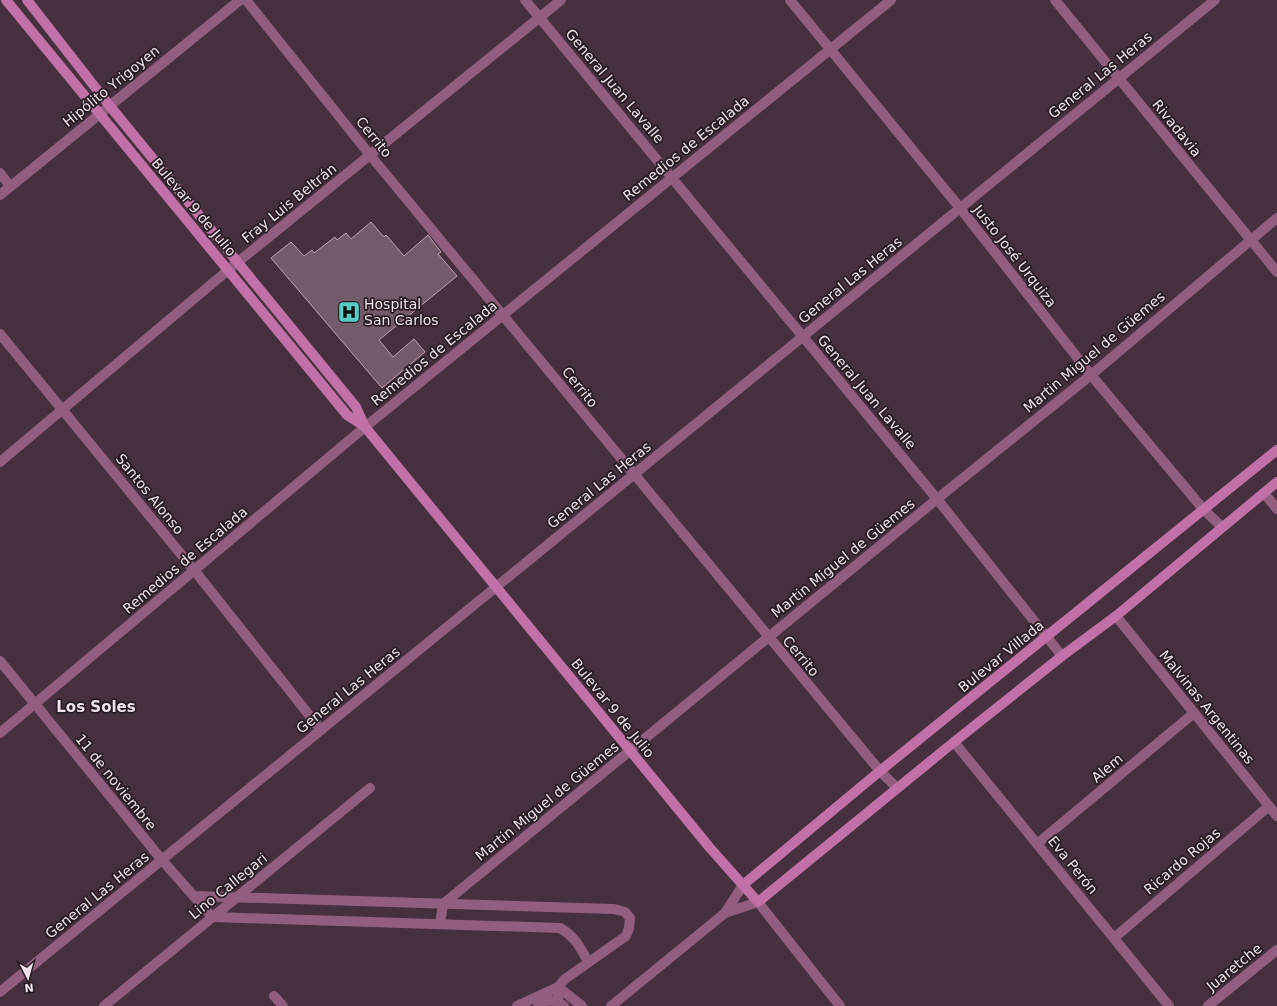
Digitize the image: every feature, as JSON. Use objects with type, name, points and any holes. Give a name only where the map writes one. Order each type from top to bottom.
[{"type":"main road","name":"Bulevar 9 de Julio","points":[[6,0],[98,114],[347,415],[365,427]]},
{"type":"main road","name":"Bulevar 9 de Julio","points":[[26,0],[109,105],[356,407],[365,427],[631,751],[758,902]]},
{"type":"main road","name":"Bulevar Villada","points":[[743,885],[880,771],[1277,450]]},
{"type":"main road","points":[[758,902],[954,742],[1062,656],[1116,616],[1277,482]]},
{"type":"street","name":"Hipólito Yrigoyen","points":[[0,195],[240,0]]},
{"type":"street","name":"Cerrito","points":[[246,0],[370,155],[633,475],[880,771],[897,788]]},
{"type":"street","name":"General Juan Lavalle","points":[[525,0],[673,177],[937,499],[1046,638],[1062,656]]},
{"type":"street","name":"Fray Luis Beltrán","points":[[0,462],[228,270],[561,0]]},
{"type":"street","name":"Justo José Urquiza","points":[[790,0],[960,208],[1091,375],[1204,510],[1222,527]]},
{"type":"street","name":"Remedios de Escalada","points":[[0,733],[365,427],[891,0]]},
{"type":"street","name":"Rivadavia","points":[[1055,0],[1277,272]]},
{"type":"street","name":"General Las Heras","points":[[0,991],[322,730],[1215,0]]},
{"type":"street","points":[[0,173],[10,186]]},
{"type":"street","name":"Martin Miguel de Güemes","points":[[443,904],[937,499],[1091,375],[1277,218]]},
{"type":"street","name":"Santos Alonso","points":[[0,334],[194,570],[322,730]]},
{"type":"street","points":[[1264,493],[1277,509]]},
{"type":"street","name":"Malvinas Argentinas","points":[[1116,616],[1277,816]]},
{"type":"street","name":"11 de noviembre","points":[[0,661],[162,860],[212,917]]},
{"type":"street","name":"Alem","points":[[1037,844],[1194,713]]},
{"type":"street","name":"Eva Perón","points":[[954,742],[1170,1006]]},
{"type":"street","name":"Lino Callegari","points":[[104,1006],[370,788]]},
{"type":"street","name":"Ricardo Rojas","points":[[1114,938],[1269,806]]},
{"type":"street","points":[[725,914],[743,885]]},
{"type":"street","points":[[194,896],[614,909],[625,912],[630,918],[626,936],[588,961],[558,986],[517,1006]]},
{"type":"street","points":[[611,1006],[725,914],[758,902]]},
{"type":"street","name":"Bulevar 9 de Julio","points":[[758,902],[840,1006]]},
{"type":"street","points":[[440,924],[443,904]]},
{"type":"street","points":[[212,917],[560,928],[569,932],[575,938],[588,961]]},
{"type":"street","name":"Juaretche","points":[[1208,1006],[1277,950]]},
{"type":"street","points":[[538,1006],[547,1000],[561,1003],[558,986]]},
{"type":"street","points":[[558,986],[582,1006]]},
{"type":"street","points":[[274,996],[283,1006]]},
{"type":"building","points":[[371,222],[384,237],[386,235],[404,256],[428,235],[441,252],[438,254],[457,276],[379,340],[393,357],[414,339],[425,352],[382,388],[271,258],[291,242],[304,256],[312,250],[314,253],[335,237],[337,240],[346,233],[351,239]]},
{"type":"place","name":"Hospital San Carlos","points":[[349,312]]},
{"type":"district","name":"Los Soles","points":[[96,707]]}]
